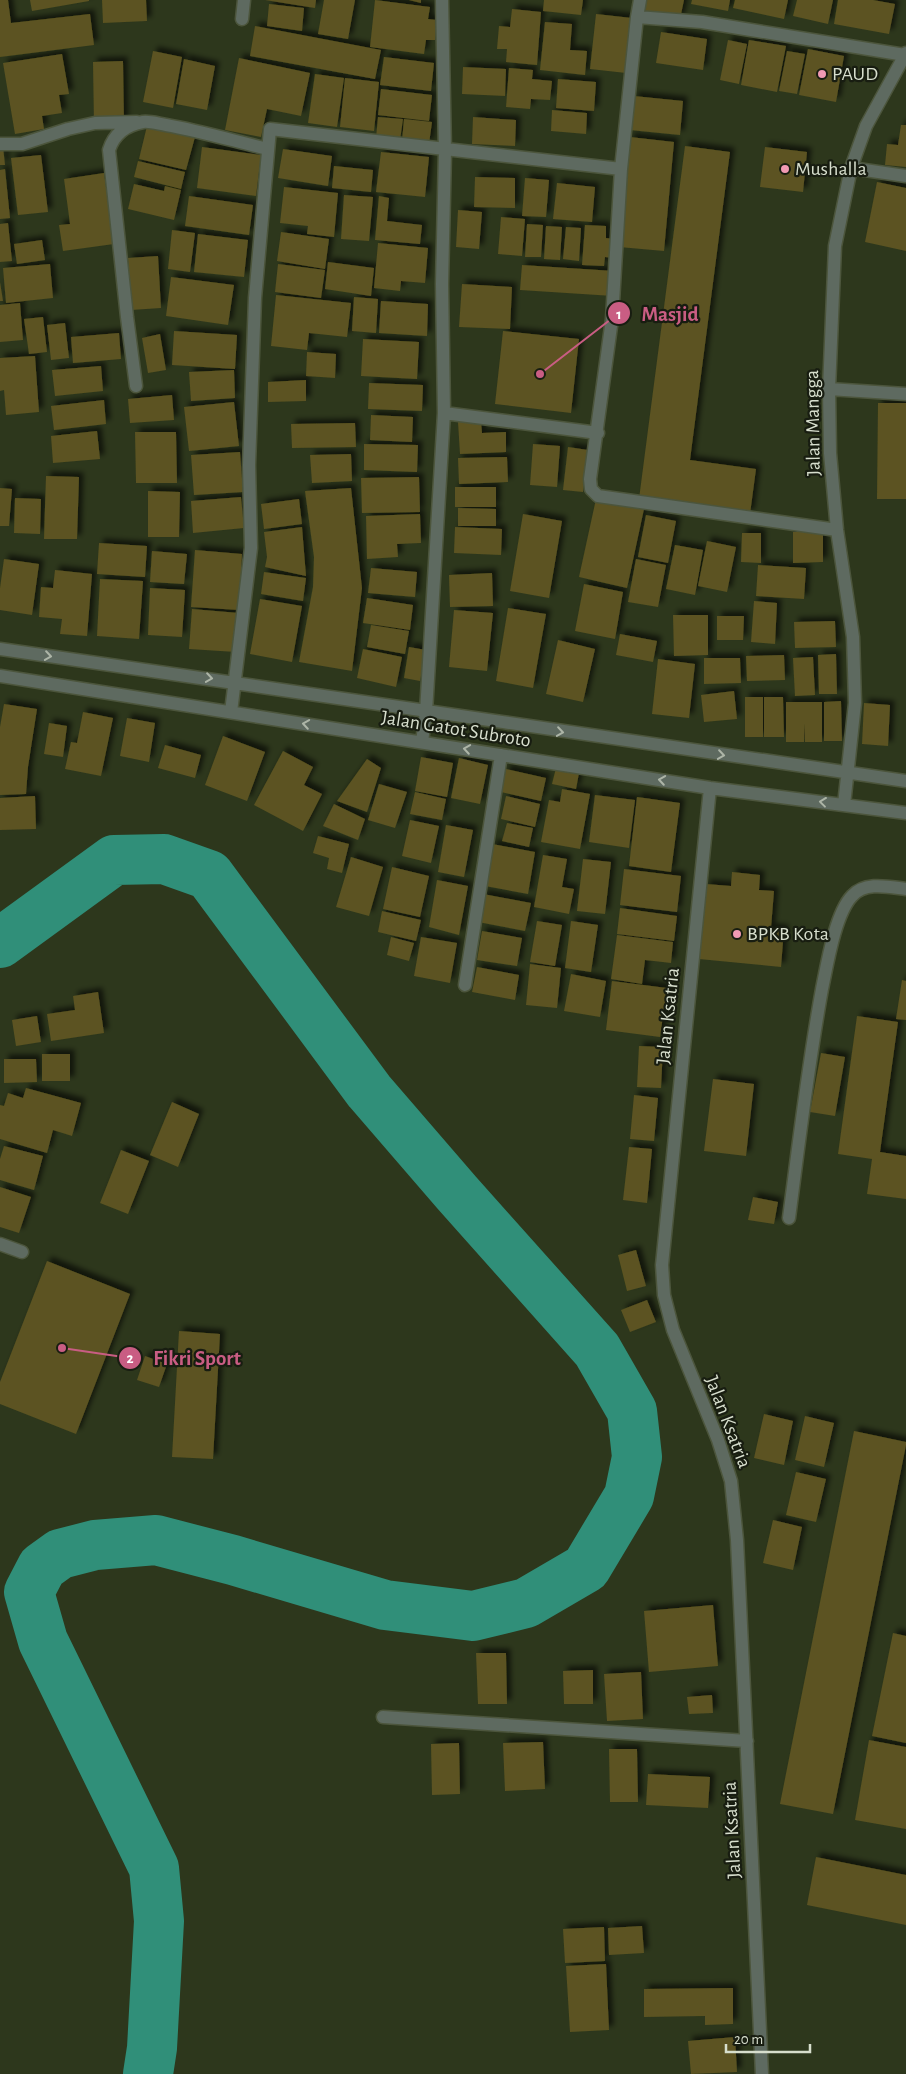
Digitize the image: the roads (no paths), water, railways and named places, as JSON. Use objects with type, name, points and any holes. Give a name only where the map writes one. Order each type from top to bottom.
[{"type":"street","points":[[242,19],[244,0]]},
{"type":"street","points":[[422,742],[426,712],[444,413],[442,284],[445,150],[442,0]]},
{"type":"street","points":[[640,0],[620,169],[612,319],[598,433],[590,479],[591,489],[598,496],[837,530]]},
{"type":"street","points":[[637,17],[702,22],[906,54]]},
{"type":"street","name":"Jalan Mangga","points":[[844,805],[855,703],[852,637],[837,530],[830,453],[830,389],[835,246],[851,168],[866,126],[906,54]]},
{"type":"street","points":[[0,144],[22,144],[68,129],[95,123],[145,122],[183,128],[268,149]]},
{"type":"street","points":[[136,386],[109,150],[116,134],[129,126],[145,122]]},
{"type":"street","points":[[231,712],[251,548],[249,466],[255,298],[270,129],[620,169]]},
{"type":"street","points":[[851,168],[906,176]]},
{"type":"street","points":[[830,389],[906,394]]},
{"type":"street","points":[[444,413],[598,433]]},
{"type":"street","name":"Jalan Gatot Subroto","points":[[0,649],[906,781]]},
{"type":"street","name":"Jalan Gatot Subroto","points":[[0,676],[710,788],[906,813]]},
{"type":"street","points":[[465,985],[500,754]]},
{"type":"street","name":"Jalan Ksatria","points":[[710,788],[662,1265],[664,1295],[673,1330],[718,1440],[731,1482],[737,1540],[762,2074]]},
{"type":"street","points":[[789,1218],[809,1059],[829,953],[842,915],[852,896],[864,889],[882,886],[906,889]]},
{"type":"street","points":[[0,1244],[22,1252]]},
{"type":"street","points":[[383,1717],[747,1741]]},
{"type":"waterway","points":[[0,943],[114,860],[164,859],[209,875],[369,1091],[597,1350],[632,1411],[637,1457],[629,1496],[586,1568],[526,1603],[473,1616],[385,1605],[233,1560],[156,1540],[95,1545],[60,1554],[42,1567],[29,1592],[43,1641],[154,1868],[159,1921],[152,2048],[148,2074]]},
{"type":"place","name":"PAUD","points":[[822,74]]},
{"type":"place","name":"Mushalla","points":[[785,169]]},
{"type":"place","name":"Masjid","points":[[540,374]]},
{"type":"place","name":"BPKB Kota","points":[[737,934]]},
{"type":"place","name":"Fikri Sport","points":[[62,1348]]}]
